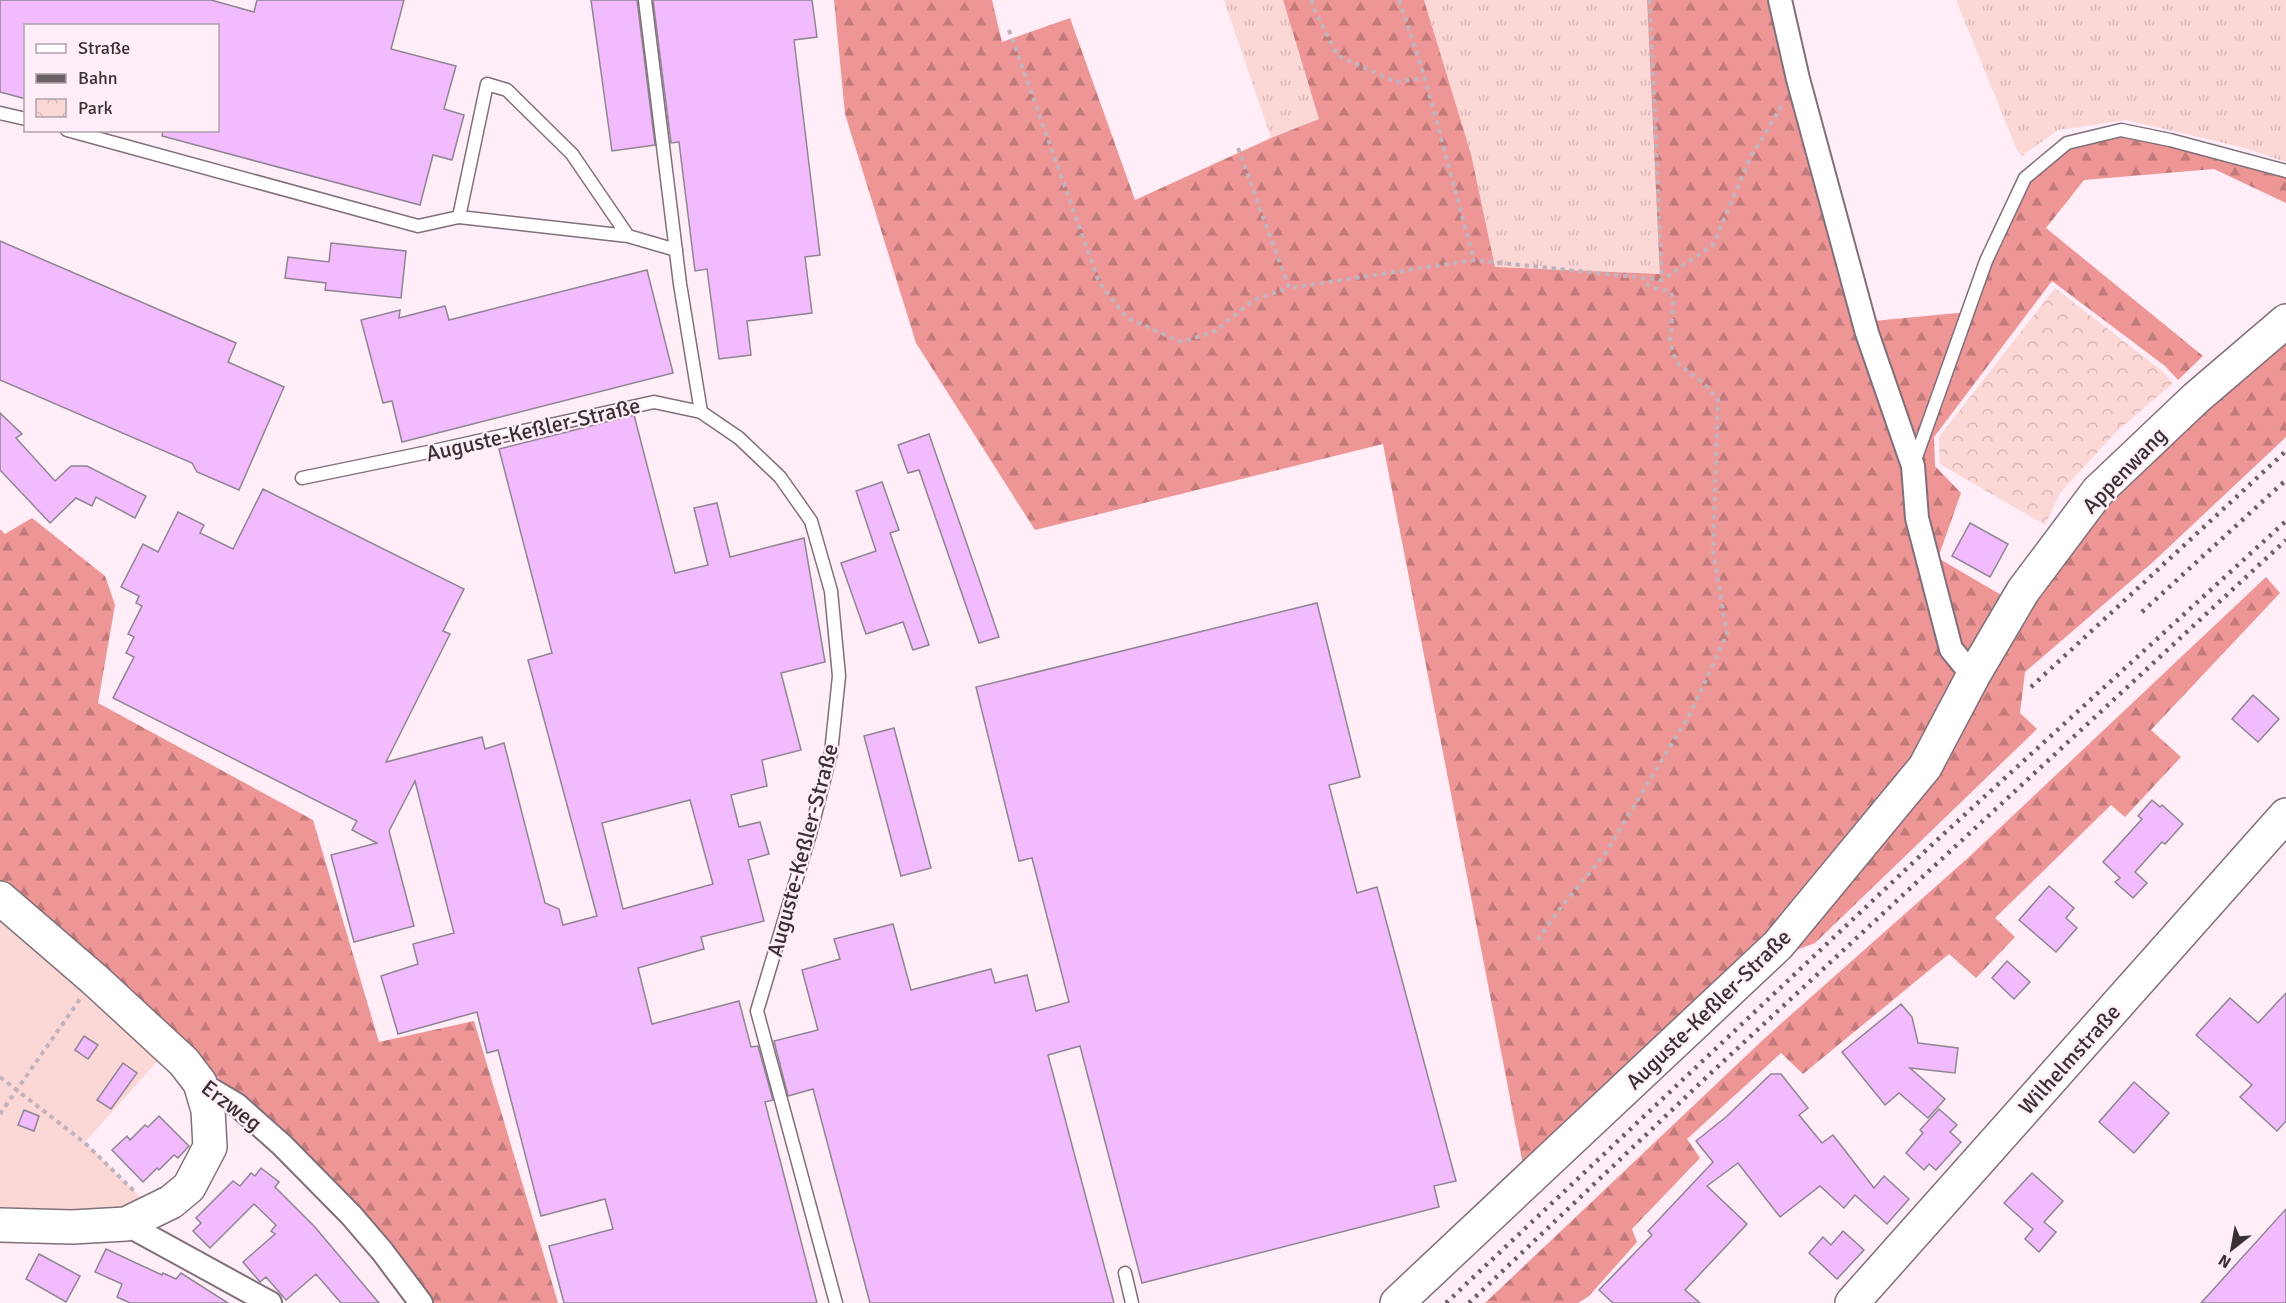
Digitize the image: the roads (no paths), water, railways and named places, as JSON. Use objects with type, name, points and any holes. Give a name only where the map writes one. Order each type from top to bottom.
[{"type":"street","points":[[1780,0],[1798,79],[1867,333],[1913,466],[1917,518],[1951,649],[1973,676]]},
{"type":"street","name":"Appenwang","points":[[1973,676],[2023,591],[2098,491],[2196,398],[2286,321]]},
{"type":"street","name":"Auguste-Keßler-Straße","points":[[1397,1303],[1778,945],[1925,768],[1973,676]]},
{"type":"street","name":"Wilhelmstraße","points":[[1852,1303],[2286,815]]},
{"type":"street","name":"Erzweg","points":[[0,898],[94,979],[184,1062],[200,1083],[237,1105],[290,1153],[351,1215],[382,1251],[421,1303]]},
{"type":"street","points":[[0,1225],[72,1227],[139,1218],[171,1202],[189,1186],[210,1147],[208,1110],[200,1083]]},
{"type":"street","points":[[139,1218],[270,1303]]},
{"type":"lane","points":[[645,0],[676,250],[701,412]]},
{"type":"lane","points":[[459,217],[487,84],[507,90],[572,154],[628,236]]},
{"type":"lane","points":[[0,112],[24,118]]},
{"type":"lane","points":[[1913,466],[1986,261],[2025,178],[2067,143],[2121,130],[2170,140],[2286,171]]},
{"type":"lane","points":[[74,132],[418,226],[459,217],[628,236],[676,250]]},
{"type":"lane","name":"Auguste-Keßler-Straße","points":[[302,478],[654,402],[701,412],[739,438],[780,477],[811,521],[831,591],[839,676],[831,753],[810,834],[757,1011],[836,1303]]},
{"type":"lane","points":[[1125,1273],[1132,1303]]},
{"type":"railway","points":[[2031,687],[2286,451]]},
{"type":"railway","points":[[2142,612],[2286,480]]},
{"type":"railway","points":[[1446,1303],[1936,841],[2286,521]]},
{"type":"railway","points":[[1469,1303],[1712,1072],[2286,540]]}]
